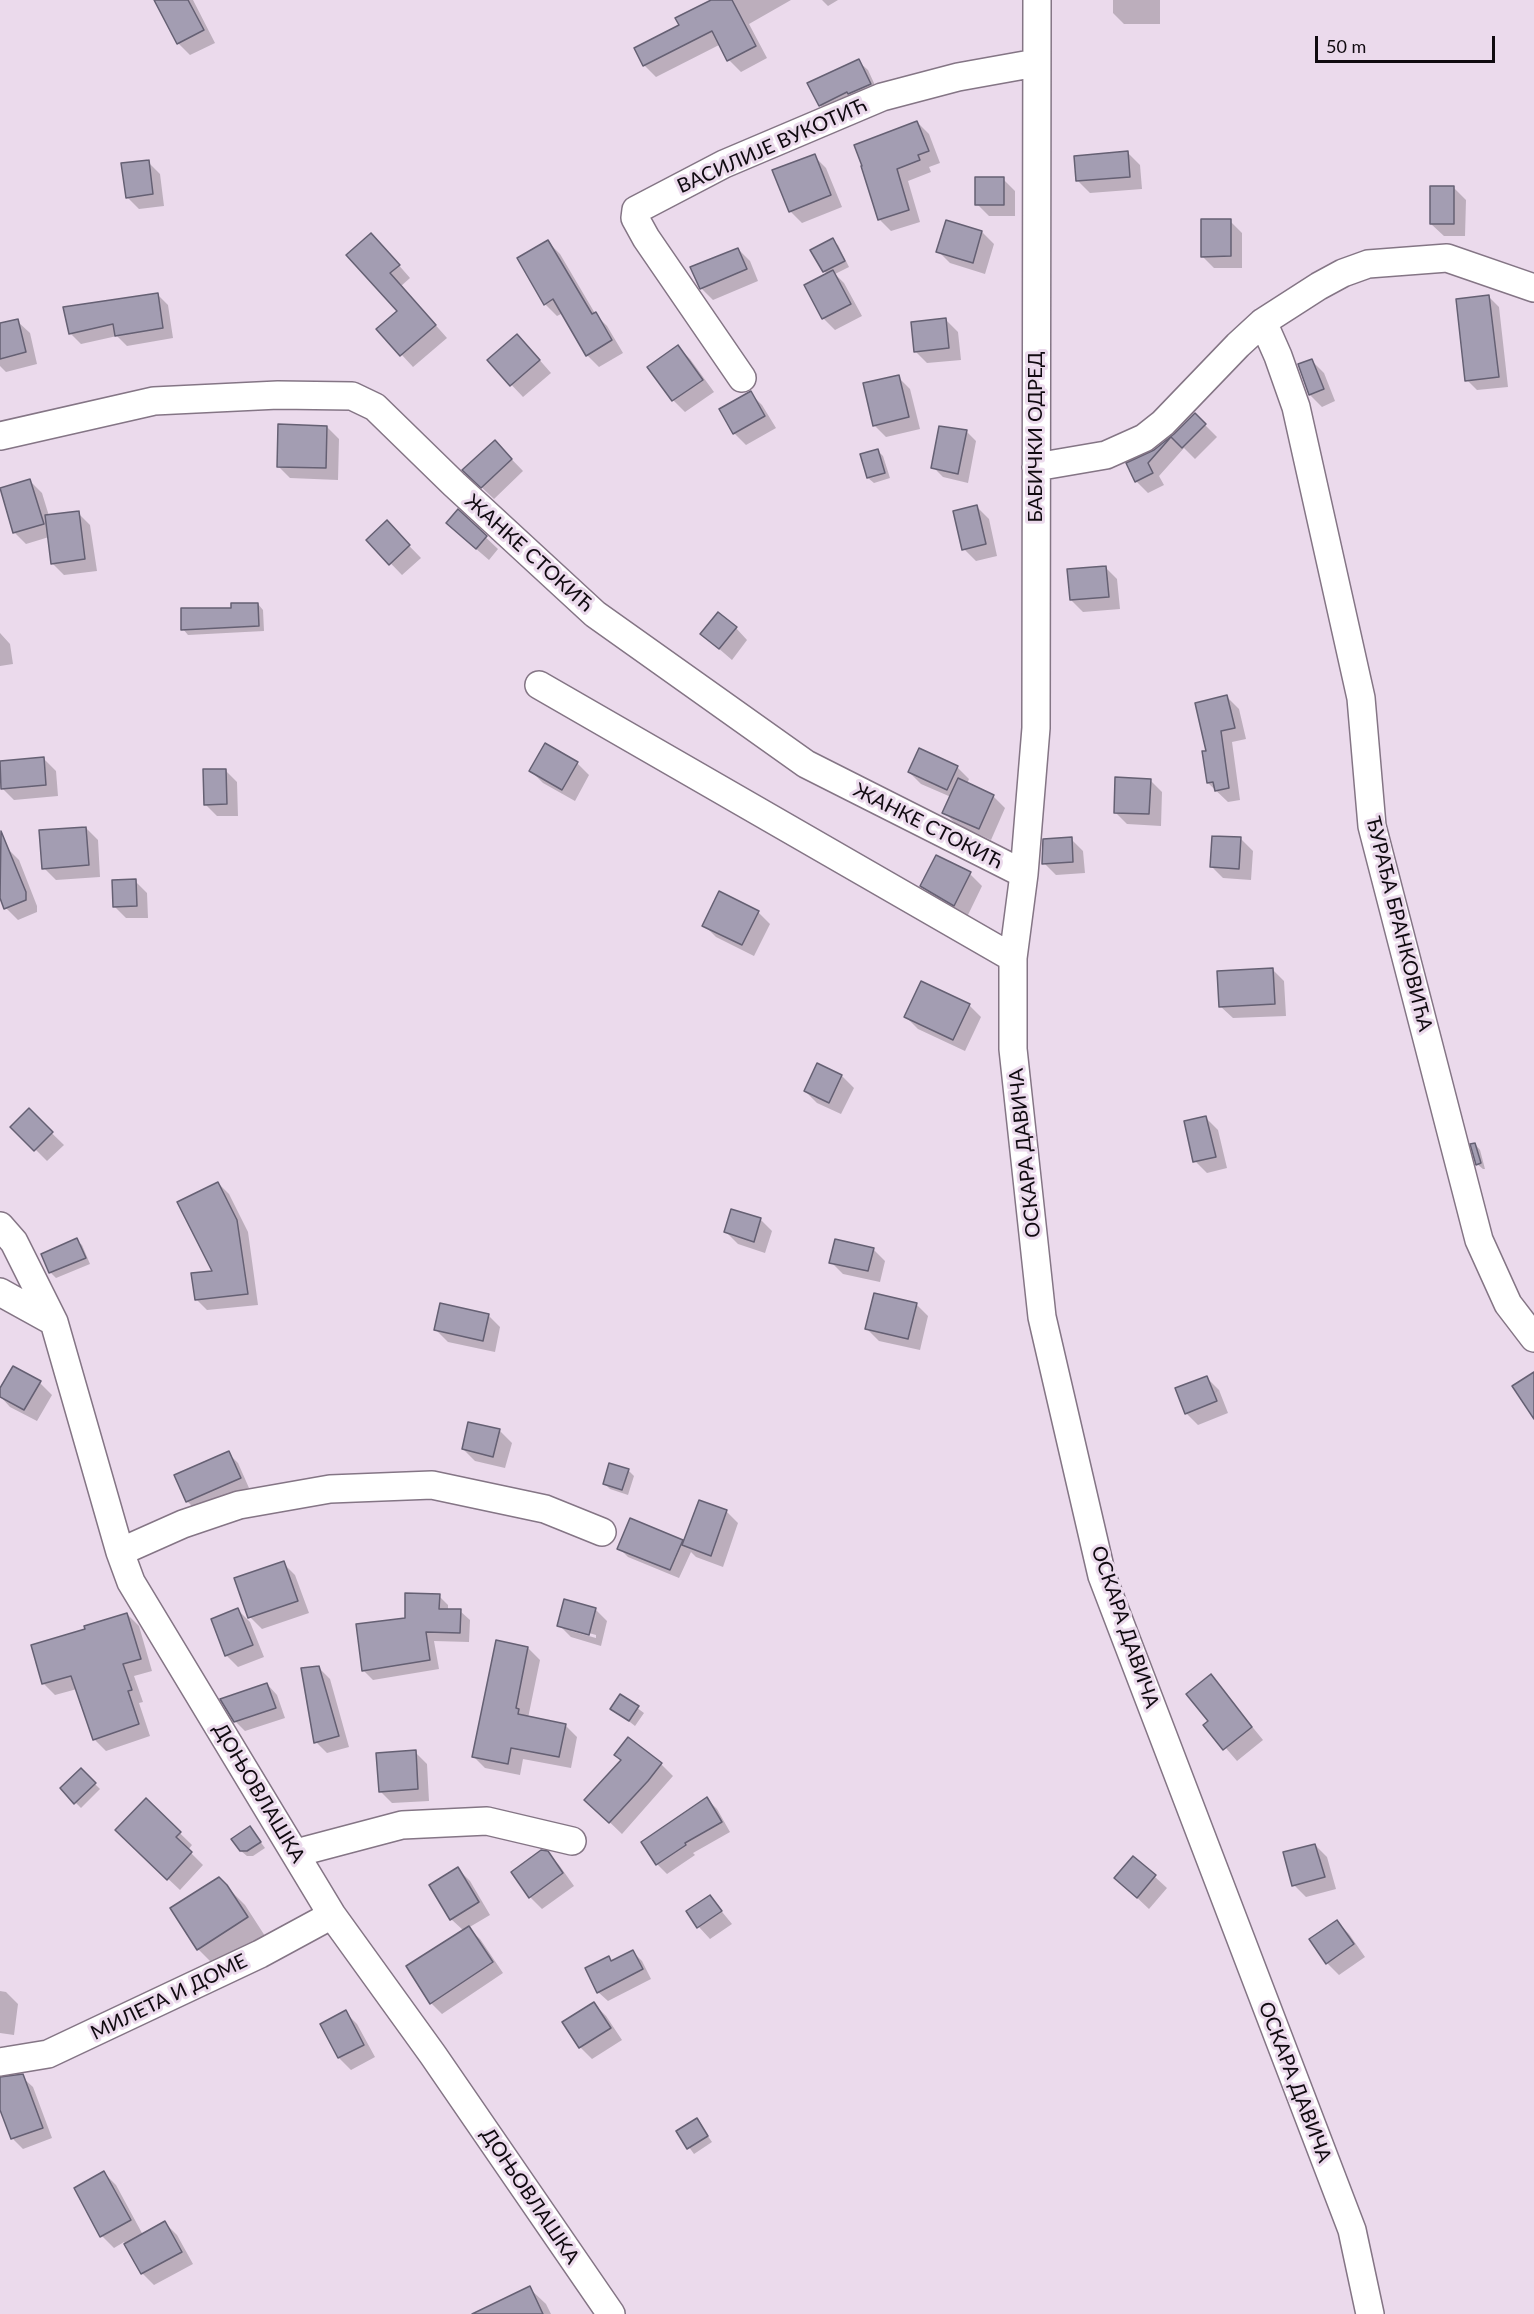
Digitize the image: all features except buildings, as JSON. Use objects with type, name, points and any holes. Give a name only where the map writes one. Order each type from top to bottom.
[{"type":"street","name":"БАБИЧКИ ОДРЕД","points":[[1024,874],[1036,728],[1037,0]]},
{"type":"street","name":"ВАСИЛИЈЕ ВУКОТИЋ","points":[[742,378],[646,238],[635,218],[636,210],[724,164],[882,98],[958,77],[1036,63]]},
{"type":"street","points":[[1036,467],[1106,455],[1144,438],[1163,423],[1263,322],[1318,286],[1343,273],[1368,264],[1447,258],[1534,288]]},
{"type":"street","name":"ЂУРАЂА БРАНКОВИЋА","points":[[1263,322],[1296,407],[1361,698],[1372,826],[1479,1240],[1508,1304],[1534,1338]]},
{"type":"street","name":"ЖАНКЕ СТОКИЋ","points":[[0,436],[154,401],[278,395],[352,396],[375,407],[454,484],[595,614],[806,764],[1024,874]]},
{"type":"street","points":[[539,685],[1013,958]]},
{"type":"street","name":"ОСКАРА ДАВИЧА","points":[[1024,874],[1013,958],[1013,1049],[1042,1317],[1102,1575],[1352,2230],[1370,2314]]},
{"type":"street","name":"ДОЊОВЛАШКА","points":[[0,1226],[14,1242],[54,1322],[130,1582],[332,1915],[433,2055],[611,2314]]},
{"type":"street","points":[[0,1292],[54,1322]]},
{"type":"street","points":[[120,1552],[183,1524],[239,1505],[330,1489],[432,1485],[545,1509],[602,1532]]},
{"type":"street","points":[[296,1853],[402,1825],[487,1821],[572,1841]]},
{"type":"street","name":"МИЛЕТА И ДОМЕ","points":[[0,2062],[48,2054],[260,1954],[332,1915]]}]
